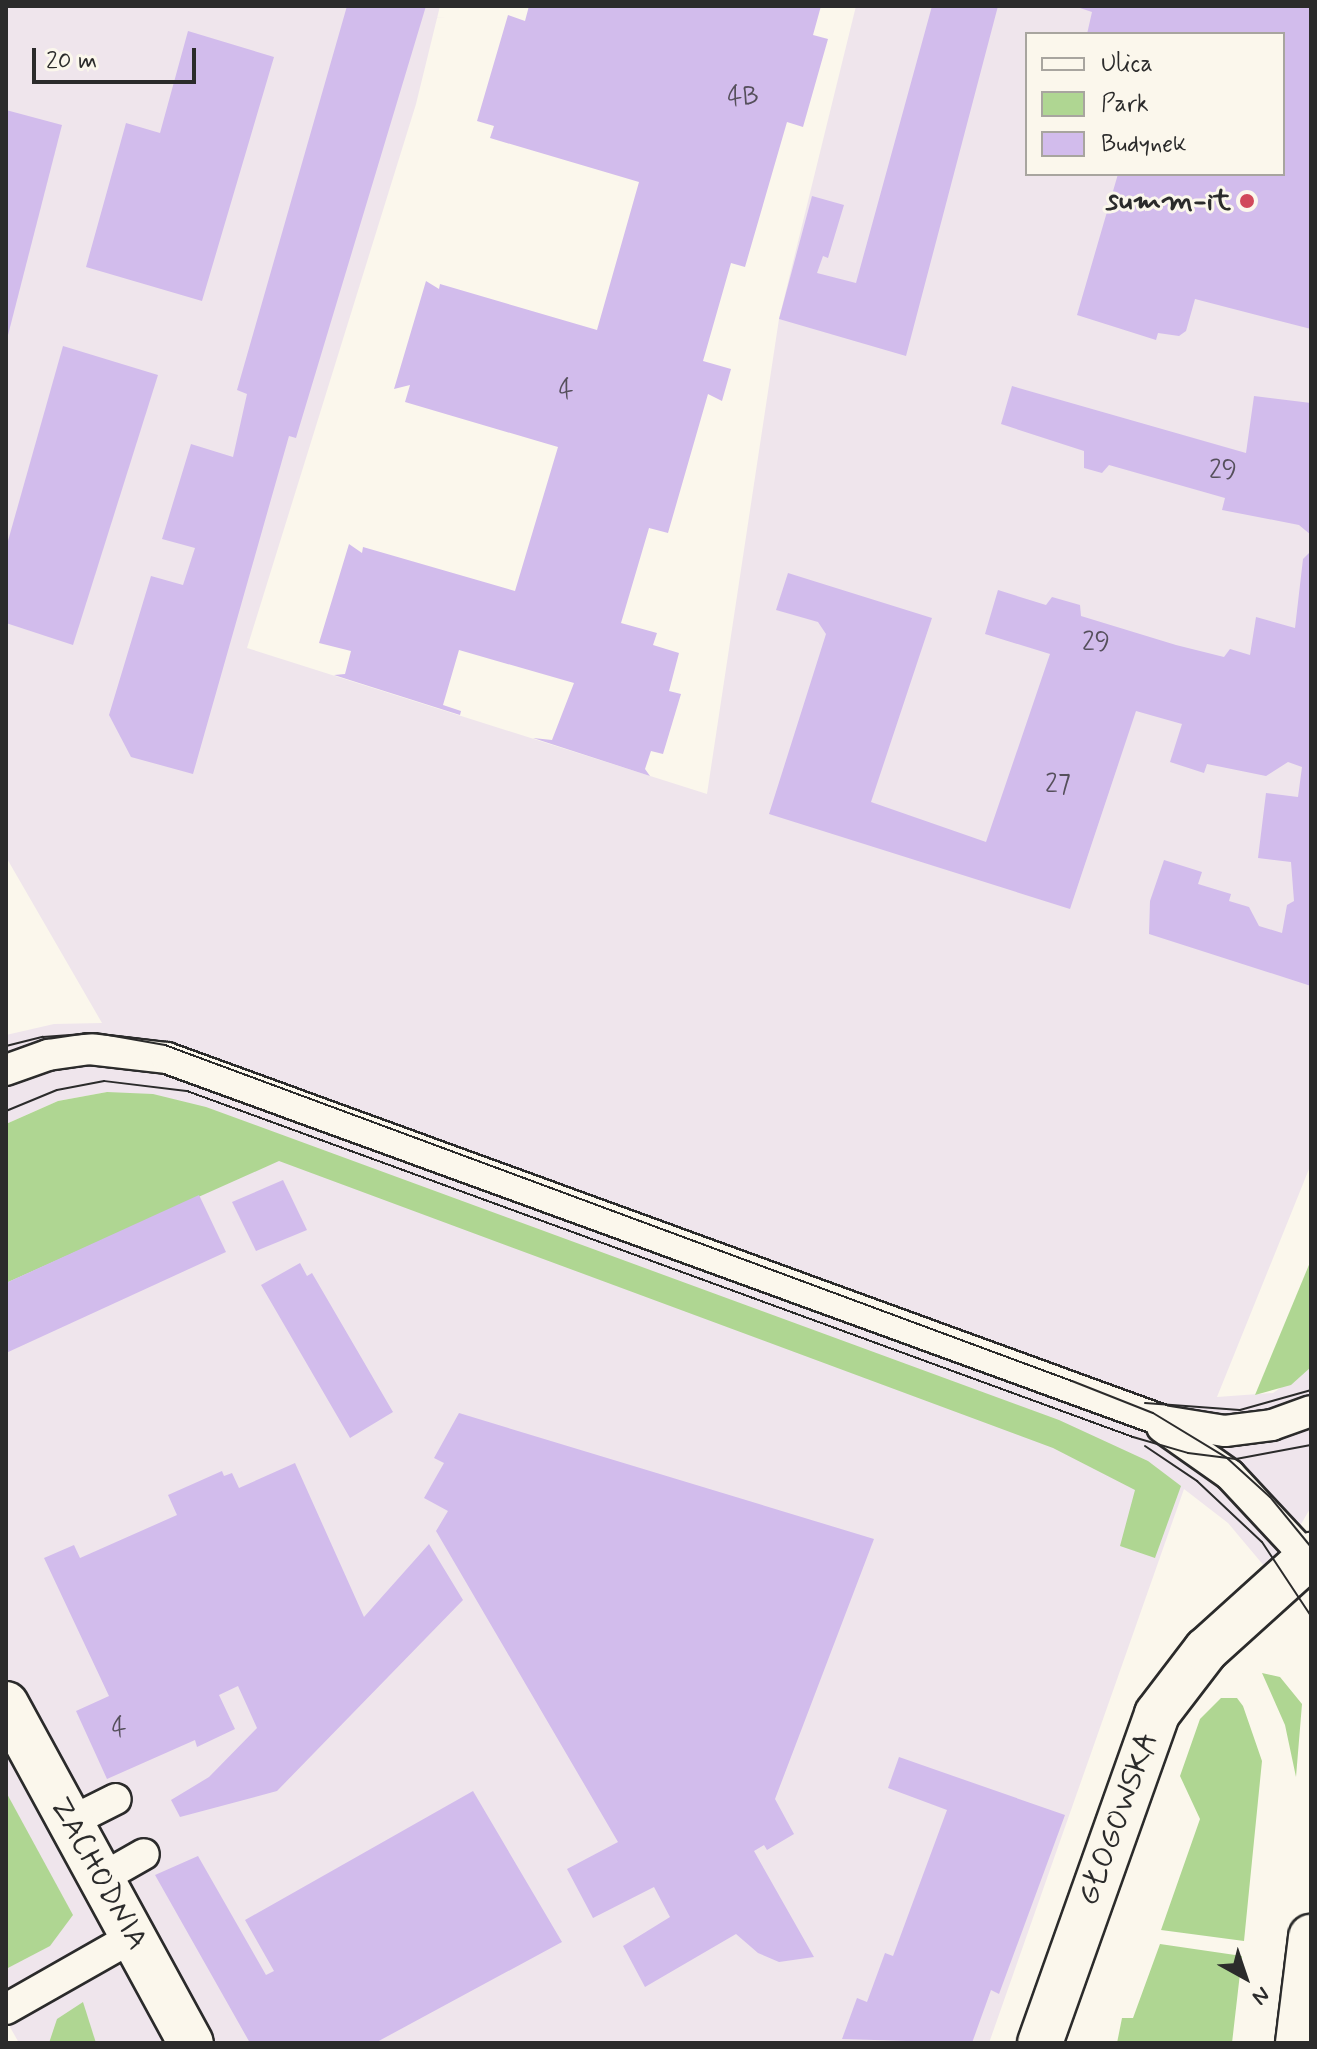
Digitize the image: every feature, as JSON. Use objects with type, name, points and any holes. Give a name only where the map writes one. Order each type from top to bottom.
[{"type":"street","name":"GŁOGOWSKA","points":[[1040,2043],[1157,1714],[1206,1650],[1310,1558]]},
{"type":"street","name":"ZACHODNIA","points":[[6,1704],[191,2043]]},
{"type":"street","points":[[1298,2043],[1311,1937]]},
{"type":"lane","points":[[6,1070],[78,1050],[167,1058],[1132,1411],[1225,1431],[1272,1425],[1311,1411]]},
{"type":"lane","points":[[1132,1411],[1230,1475],[1310,1558]]},
{"type":"lane","points":[[70,1822],[116,1799]]},
{"type":"lane","points":[[102,1878],[144,1854]]},
{"type":"lane","points":[[6,2009],[133,1937]]},
{"type":"shaded area","points":[[6,6],[440,6],[416,104],[247,648],[707,794],[779,319],[856,6],[1311,6],[1311,1164],[1217,1397],[1273,1393],[1311,1367],[1311,1507],[1289,1545],[1265,1567],[1228,1523],[1184,1489],[989,2043],[19,2043],[6,2020],[6,1259],[107,1092],[58,1101],[6,1124],[6,1035],[54,1024],[102,1023],[6,857]]},
{"type":"green space","points":[[107,1092],[153,1094],[206,1107],[1059,1420],[1148,1461],[1181,1486],[1155,1558],[1120,1546],[1135,1490],[1053,1448],[279,1161],[6,1283],[6,1124],[58,1101]]},
{"type":"green space","points":[[1311,1260],[1311,1367],[1291,1385],[1255,1395]]},
{"type":"green space","points":[[1262,1673],[1280,1677],[1302,1704],[1296,1777],[1285,1725]]},
{"type":"green space","points":[[1221,1698],[1237,1698],[1243,1706],[1262,1761],[1244,1941],[1161,1930],[1200,1819],[1180,1776],[1200,1719]]},
{"type":"green space","points":[[6,1792],[73,1915],[50,1946],[6,1969]]},
{"type":"green space","points":[[1160,1944],[1242,1956],[1232,2043],[1117,2043],[1122,2018],[1133,2018]]},
{"type":"green space","points":[[83,2002],[96,2043],[49,2043],[57,2019]]},
{"type":"building","points":[[347,6],[426,6],[296,438],[289,436],[193,774],[131,757],[109,715],[151,576],[183,585],[195,548],[162,539],[191,444],[233,457],[247,394],[237,390]]},
{"type":"building","points":[[529,6],[821,6],[813,35],[828,39],[803,127],[787,122],[745,267],[731,263],[703,361],[731,369],[722,401],[708,394],[668,533],[649,528],[621,623],[657,633],[653,645],[679,653],[669,691],[681,694],[663,754],[651,751],[645,769],[650,776],[533,738],[552,740],[574,683],[459,650],[443,705],[461,711],[460,715],[334,675],[345,674],[351,651],[319,643],[349,544],[362,553],[363,547],[515,591],[558,447],[405,402],[410,385],[394,389],[426,281],[439,289],[440,284],[597,330],[639,182],[490,138],[494,126],[477,121],[508,15],[525,21]]},
{"type":"building","points":[[932,6],[998,6],[906,356],[779,319],[812,196],[844,205],[828,258],[823,256],[817,273],[856,283]]},
{"type":"building","points":[[1074,6],[1311,6],[1311,329],[1195,299],[1186,331],[1179,336],[1158,333],[1156,340],[1077,315],[1117,176],[1285,176],[1285,32],[1087,32],[1092,12]]},
{"type":"building","points":[[188,31],[274,57],[202,301],[86,267],[126,123],[160,133]]},
{"type":"building","points":[[6,110],[62,125],[7,339],[6,339]]},
{"type":"building","points":[[63,346],[158,375],[73,645],[6,623],[6,548]]},
{"type":"building","points":[[1012,386],[1246,453],[1254,396],[1311,403],[1311,535],[1299,525],[1222,510],[1225,498],[1109,465],[1102,473],[1084,468],[1084,451],[1001,424]]},
{"type":"building","points":[[1311,551],[1311,986],[1149,934],[1150,901],[1164,860],[1202,872],[1198,884],[1231,894],[1229,901],[1249,907],[1259,926],[1282,933],[1287,905],[1294,901],[1291,862],[1258,858],[1266,793],[1298,797],[1302,767],[1288,762],[1266,776],[1207,764],[1204,773],[1170,762],[1182,724],[1136,711],[1070,909],[769,814],[826,634],[818,622],[776,610],[788,573],[932,618],[871,802],[986,842],[1050,654],[985,634],[998,590],[1046,605],[1052,597],[1080,605],[1081,616],[1176,645],[1224,657],[1230,649],[1250,655],[1256,617],[1295,628],[1303,559]]},
{"type":"building","points":[[283,1180],[307,1230],[256,1251],[232,1202]]},
{"type":"building","points":[[199,1195],[226,1252],[6,1353],[6,1283]]},
{"type":"building","points":[[300,1263],[307,1276],[312,1273],[393,1412],[350,1438],[261,1285]]},
{"type":"building","points":[[459,1413],[874,1539],[775,1799],[794,1834],[767,1850],[764,1845],[754,1851],[814,1957],[779,1962],[758,1953],[736,1934],[645,1987],[623,1946],[670,1917],[654,1887],[593,1918],[567,1869],[618,1842],[436,1531],[448,1511],[424,1498],[444,1463],[434,1458]]},
{"type":"building","points":[[295,1463],[364,1617],[429,1544],[463,1600],[277,1791],[180,1817],[171,1800],[209,1777],[257,1728],[238,1686],[219,1695],[235,1729],[197,1747],[195,1740],[107,1779],[76,1711],[109,1696],[44,1558],[74,1545],[80,1558],[177,1515],[168,1495],[222,1471],[224,1476],[232,1473],[239,1488]]},
{"type":"building","points":[[899,1757],[1065,1815],[999,1994],[991,1990],[972,2043],[842,2039],[857,1998],[867,2002],[885,1953],[893,1956],[947,1810],[888,1788]]},
{"type":"building","points":[[473,1791],[562,1942],[375,2043],[250,2043],[155,1875],[198,1856],[266,1975],[274,1971],[245,1920]]},
{"type":"tram line","points":[[6,1046],[43,1037],[97,1033],[165,1045],[1072,1381],[1153,1413],[1227,1458],[1270,1497],[1311,1547]]},
{"type":"tram line","points":[[6,1111],[57,1090],[104,1081],[187,1091],[1133,1437],[1188,1453],[1236,1459],[1311,1445]]},
{"type":"tram line","points":[[1145,1403],[1240,1410],[1311,1390]]},
{"type":"tram line","points":[[1145,1446],[1197,1481],[1262,1542],[1311,1616]]},
{"type":"place","name":"summ-it","points":[[1247,201]]}]
